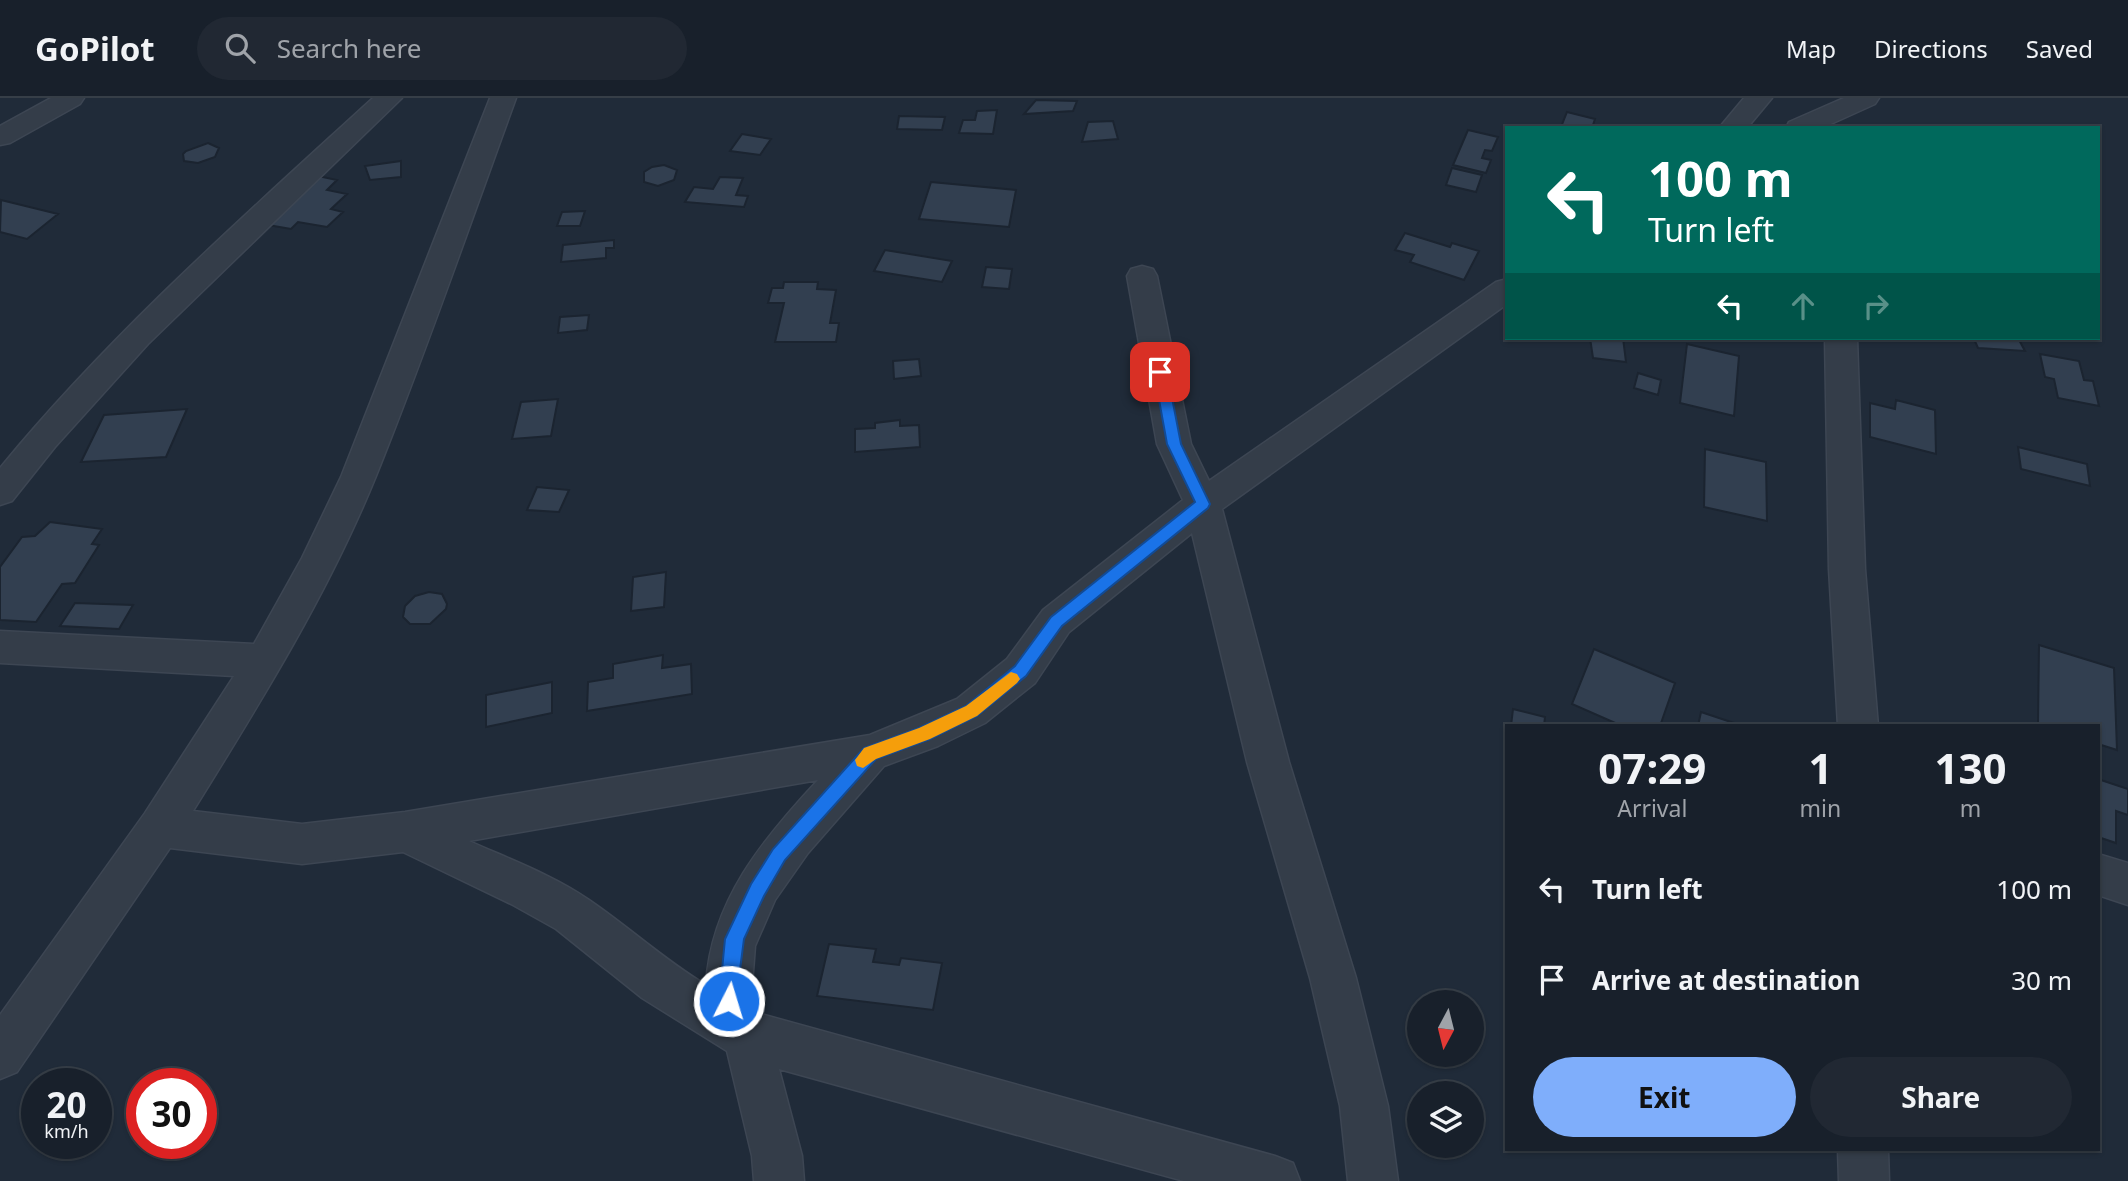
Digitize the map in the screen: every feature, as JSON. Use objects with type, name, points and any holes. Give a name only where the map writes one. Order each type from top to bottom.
[{"type":"street","points":[[0,137],[71,98]]},
{"type":"street","points":[[0,492],[36,446],[132,342],[388,98]]},
{"type":"street","points":[[0,1055],[160,827],[265,662],[318,562],[358,477],[503,98]]},
{"type":"street","points":[[1734,126],[1759,98]]},
{"type":"street","points":[[1773,98],[1795,126]]},
{"type":"street","points":[[1802,126],[1866,98]]},
{"type":"street","points":[[1142,276],[1174,444],[1203,504],[1268,762],[1336,991],[1364,1106],[1373,1181]]},
{"type":"street","points":[[160,827],[302,844],[405,832],[870,753],[924,733],[971,711],[1021,671],[1056,621],[1203,504],[1505,290]]},
{"type":"street","points":[[1841,340],[1847,569],[1857,724]]},
{"type":"street","points":[[0,647],[265,662]]},
{"type":"street","points":[[779,1181],[776,1156],[737,1029],[734,939],[779,855],[870,753]]},
{"type":"street","points":[[405,832],[529,890],[572,914],[658,982],[737,1029],[1275,1181]]},
{"type":"street","points":[[2100,875],[2128,884]]},
{"type":"street","points":[[1863,1151],[1864,1181]]},
{"type":"building","points":[[1036,100],[1077,101],[1073,111],[1024,114]]},
{"type":"building","points":[[997,110],[993,134],[959,133],[963,120],[975,120],[977,111]]},
{"type":"building","points":[[1567,112],[1595,119],[1593,126],[1561,126]]},
{"type":"building","points":[[899,116],[945,117],[942,130],[897,129]]},
{"type":"building","points":[[1113,121],[1118,139],[1082,142],[1088,122]]},
{"type":"building","points":[[1468,130],[1498,137],[1492,151],[1485,150],[1482,158],[1491,160],[1486,173],[1453,165]]},
{"type":"building","points":[[742,134],[771,139],[760,155],[730,151]]},
{"type":"building","points":[[208,143],[219,148],[215,157],[198,163],[184,161],[183,154],[186,151]]},
{"type":"building","points":[[401,161],[401,177],[370,180],[365,166]]},
{"type":"building","points":[[664,165],[677,170],[674,180],[658,186],[644,182],[644,172]]},
{"type":"building","points":[[1452,168],[1482,175],[1476,192],[1446,185]]},
{"type":"building","points":[[318,176],[337,180],[327,190],[347,194],[331,209],[343,212],[327,227],[298,222],[291,229],[268,225]]},
{"type":"building","points":[[720,177],[743,178],[736,195],[748,196],[744,207],[685,202],[694,187],[713,189]]},
{"type":"building","points":[[931,182],[1016,190],[1009,227],[919,219]]},
{"type":"building","points":[[1,200],[58,214],[27,239],[0,232]]},
{"type":"building","points":[[585,211],[580,226],[557,226],[562,212]]},
{"type":"building","points":[[1405,233],[1450,247],[1452,243],[1479,251],[1464,280],[1410,262],[1414,255],[1395,250]]},
{"type":"building","points":[[614,240],[614,248],[606,248],[606,258],[561,262],[563,245]]},
{"type":"building","points":[[885,250],[952,261],[942,282],[874,271]]},
{"type":"building","points":[[986,267],[1012,269],[1009,289],[982,287]]},
{"type":"building","points":[[784,282],[818,282],[817,289],[836,290],[830,323],[839,323],[836,342],[775,342],[784,303],[768,303],[772,288],[783,288]]},
{"type":"building","points":[[589,315],[587,330],[558,333],[560,317]]},
{"type":"building","points":[[1590,340],[1623,340],[1626,362],[1593,358]]},
{"type":"building","points":[[1974,340],[2019,340],[2025,351],[1978,348]]},
{"type":"building","points":[[1687,344],[1739,356],[1734,416],[1680,403]]},
{"type":"building","points":[[2040,354],[2079,361],[2084,380],[2093,381],[2099,406],[2058,398],[2054,379],[2045,377]]},
{"type":"building","points":[[919,359],[921,376],[894,379],[893,361]]},
{"type":"building","points":[[1638,373],[1661,380],[1658,395],[1634,388]]},
{"type":"building","points":[[558,399],[551,436],[512,439],[521,402]]},
{"type":"building","points":[[1896,400],[1935,410],[1936,454],[1870,437],[1870,403],[1895,409]]},
{"type":"building","points":[[187,409],[166,457],[81,462],[104,415]]},
{"type":"building","points":[[900,420],[900,426],[919,425],[920,447],[855,452],[855,429],[875,428],[875,423]]},
{"type":"building","points":[[2018,447],[2087,464],[2090,486],[2021,469]]},
{"type":"building","points":[[1705,449],[1766,462],[1767,521],[1704,507]]},
{"type":"building","points":[[537,487],[569,490],[559,512],[527,510]]},
{"type":"building","points":[[50,522],[102,529],[92,544],[99,545],[75,583],[62,584],[36,622],[0,620],[0,567],[22,537],[35,536]]},
{"type":"building","points":[[666,572],[664,607],[631,611],[633,577]]},
{"type":"building","points":[[429,592],[442,594],[447,604],[446,609],[430,624],[410,624],[403,617],[405,606],[415,596]]},
{"type":"building","points":[[75,603],[133,605],[119,629],[60,626]]},
{"type":"building","points":[[2039,645],[2114,668],[2117,750],[2100,745],[2100,724],[2038,724]]},
{"type":"building","points":[[1594,649],[1675,683],[1661,724],[1617,724],[1572,704]]},
{"type":"building","points":[[663,655],[662,668],[691,664],[692,694],[587,711],[588,682],[613,678],[613,664]]},
{"type":"building","points":[[552,682],[552,713],[486,727],[486,695]]},
{"type":"building","points":[[1513,709],[1545,717],[1544,724],[1511,724]]},
{"type":"building","points":[[1701,712],[1737,724],[1698,724]]},
{"type":"building","points":[[2100,780],[2128,789],[2128,815],[2116,811],[2116,843],[2100,838]]},
{"type":"building","points":[[829,944],[876,949],[873,962],[899,965],[901,958],[942,963],[933,1010],[817,996]]},
{"type":"slow traffic","points":[[863,760],[870,753],[924,733],[971,711],[1011,679]]},
{"type":"route","points":[[729,1001],[734,939],[758,890],[779,855],[870,753],[924,733],[971,711],[1021,671],[1056,621],[1203,504],[1174,444],[1160,372]]}]
